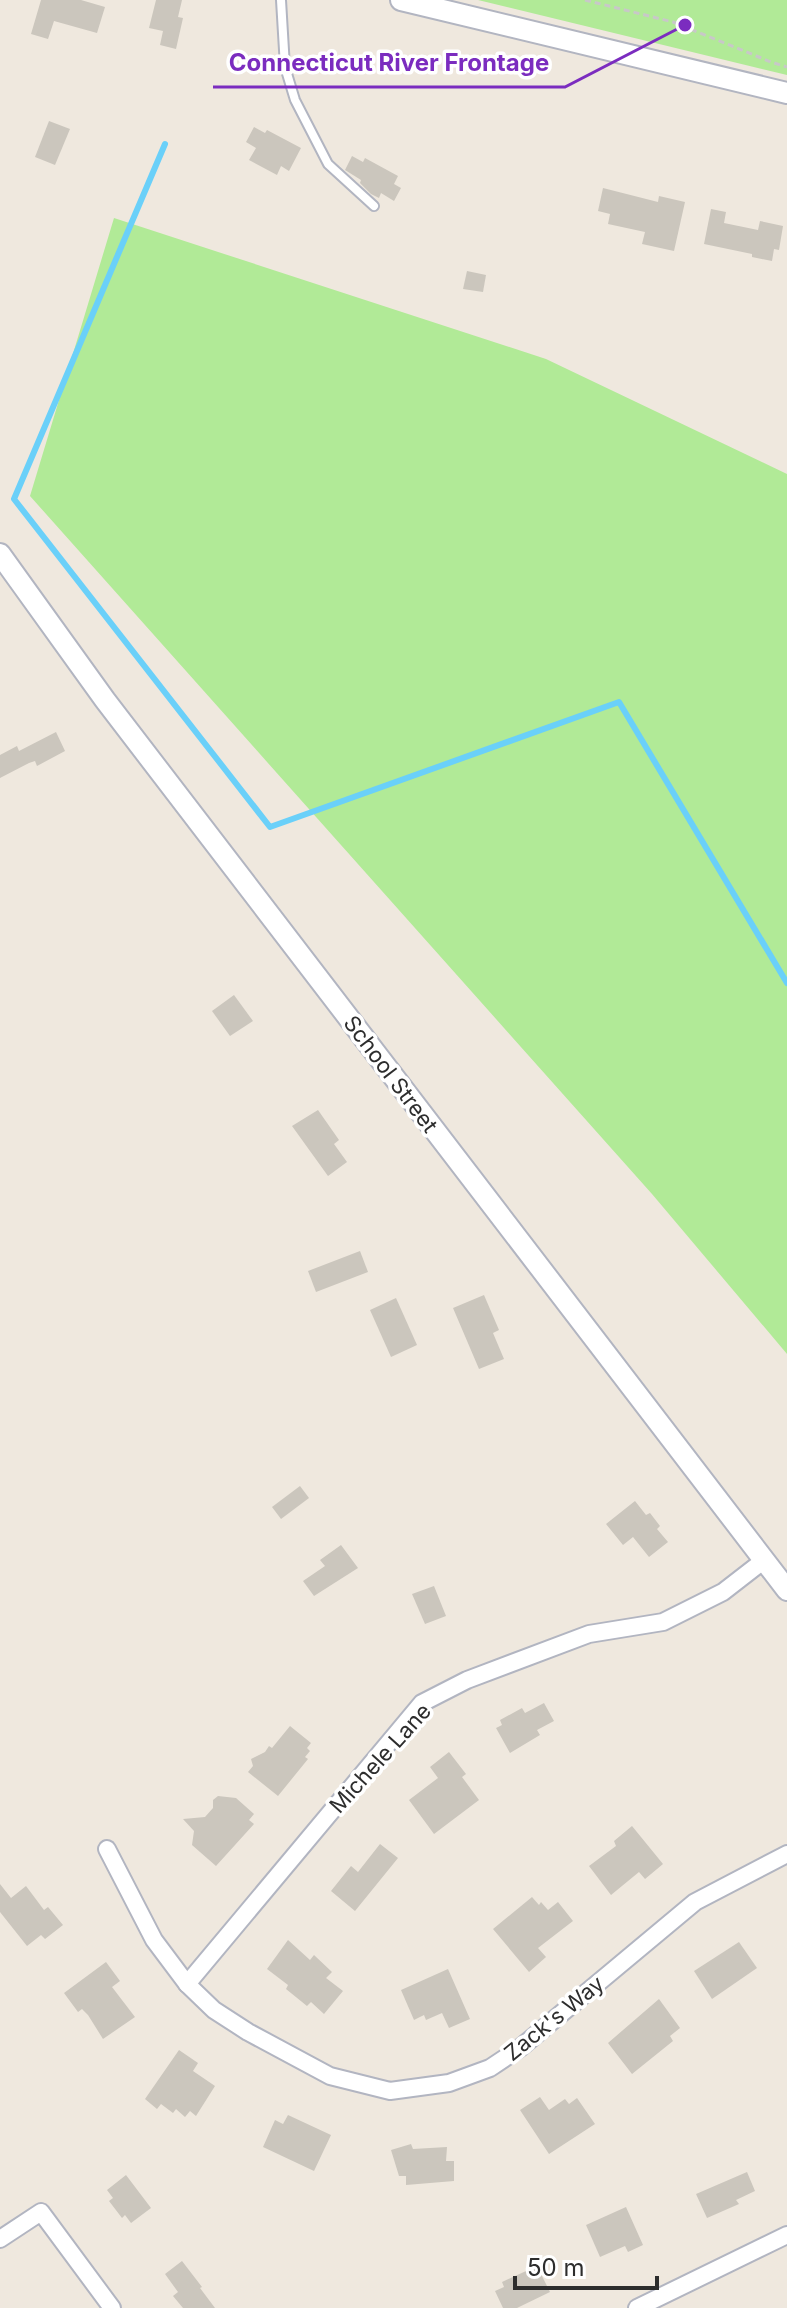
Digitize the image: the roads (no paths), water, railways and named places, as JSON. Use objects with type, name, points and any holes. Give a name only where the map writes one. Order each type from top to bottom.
[{"type":"street","points":[[401,0],[787,93]]},
{"type":"street","name":"School Street","points":[[0,554],[124,725],[787,1590]]},
{"type":"street","name":"Michele Lane","points":[[187,1984],[422,1703],[467,1680],[589,1634],[663,1622],[723,1592],[763,1561]]},
{"type":"street","name":"Zack's Way","points":[[107,1849],[154,1940],[187,1984],[214,2010],[330,2076],[390,2091],[449,2083],[490,2068],[520,2048],[695,1902],[787,1854]]},
{"type":"street","points":[[0,2239],[41,2212],[112,2308]]},
{"type":"street","points":[[637,2308],[787,2235]]},
{"type":"lane","points":[[281,0],[285,67],[295,100],[328,164],[374,206]]},
{"type":"waterway","points":[[165,144],[14,499],[270,827],[619,702],[787,983]]},
{"type":"place","name":"Connecticut River Frontage","points":[[685,25]]}]
